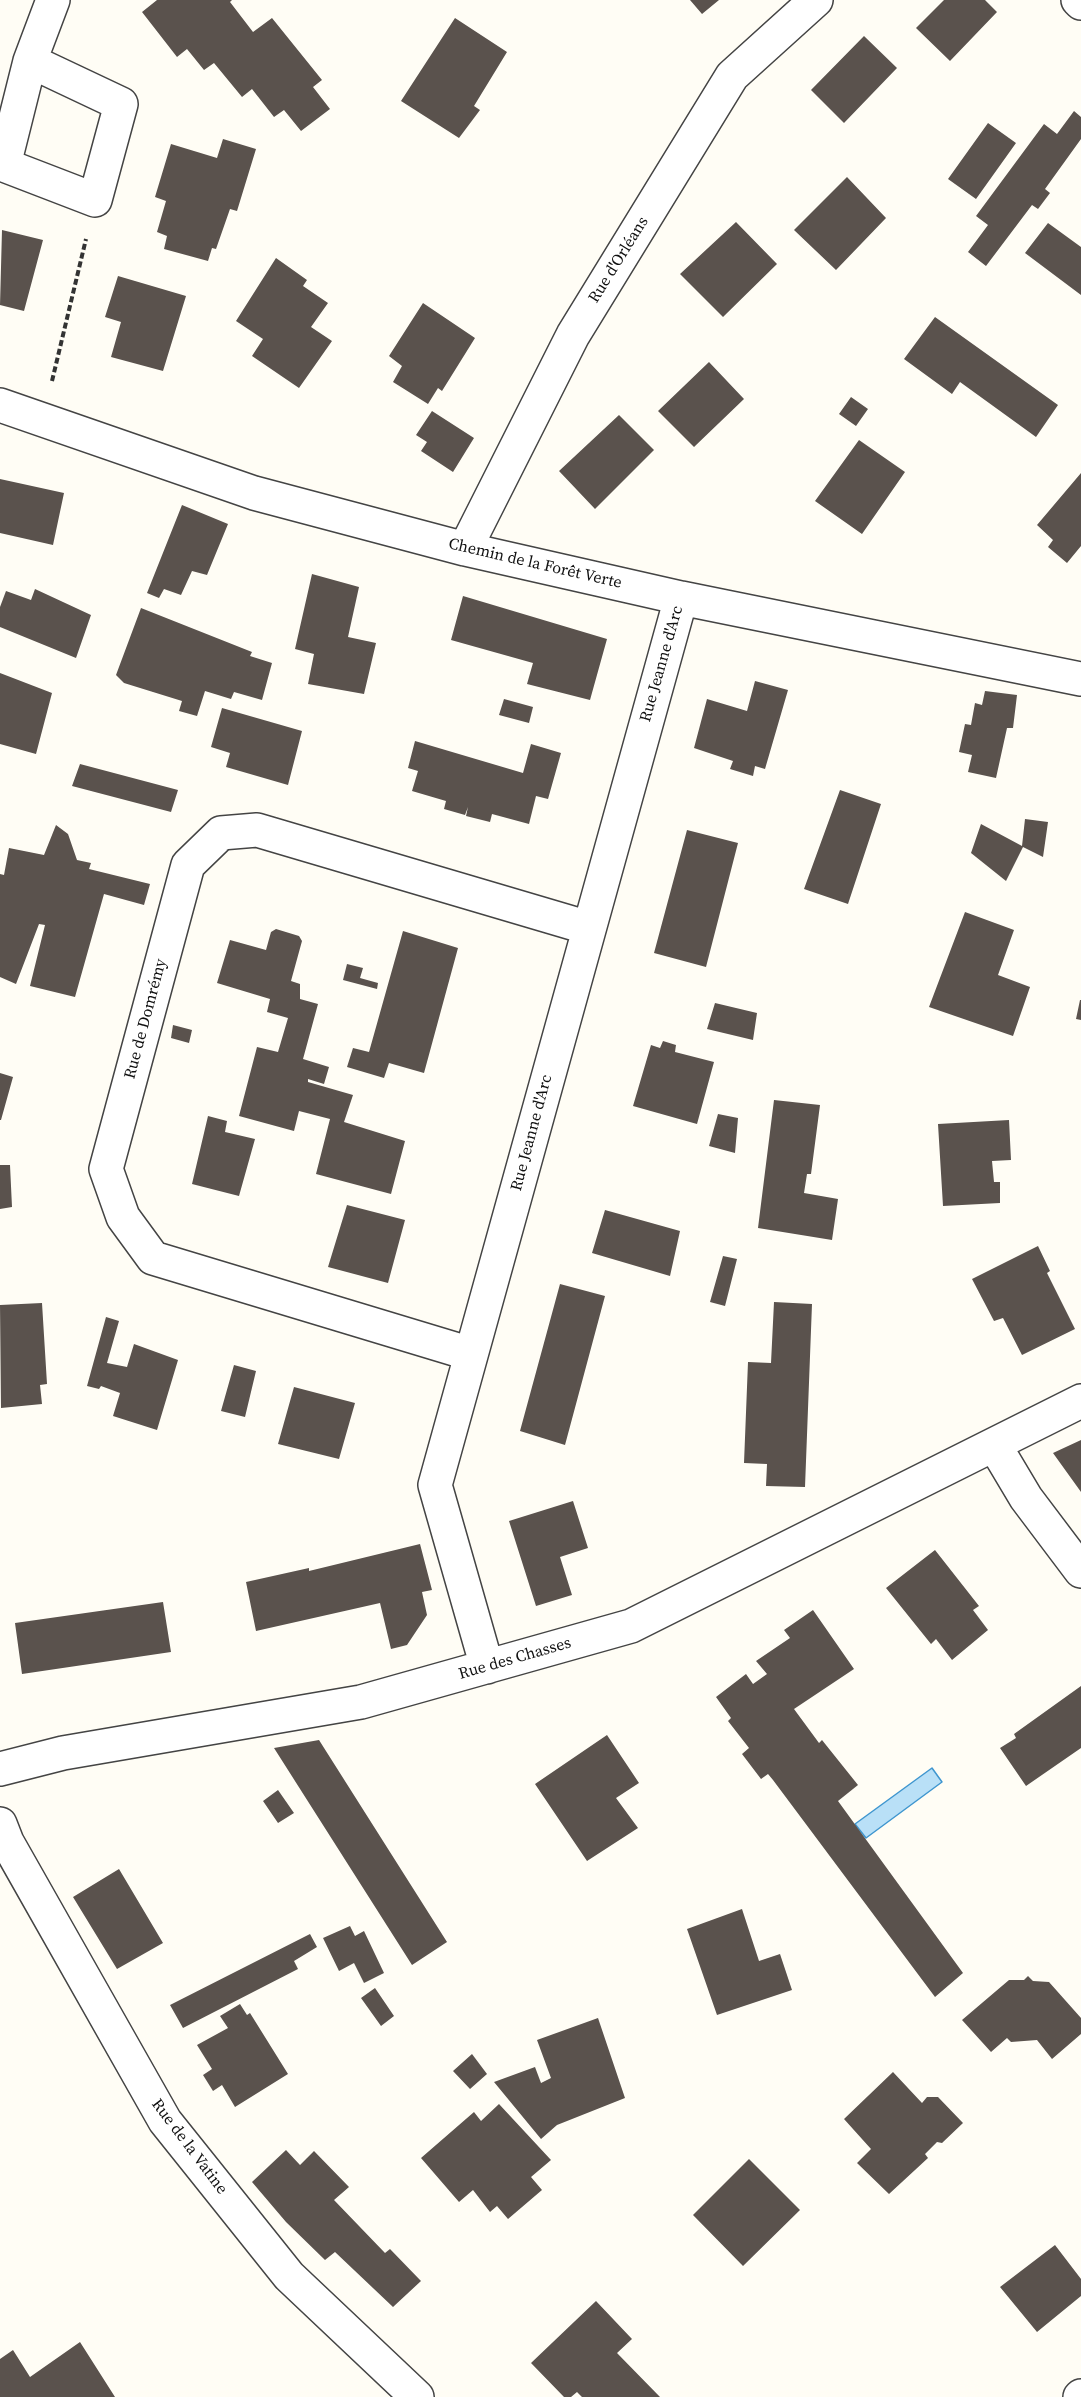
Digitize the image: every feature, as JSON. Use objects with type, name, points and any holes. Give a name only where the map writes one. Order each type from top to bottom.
[{"type":"street","points":[[30,61],[121,104],[95,200],[4,165],[30,61],[53,0]]},
{"type":"street","name":"Rue d'Orléans","points":[[465,549],[573,335],[732,76],[816,0]]},
{"type":"street","name":"Chemin de la Forêt Verte","points":[[0,405],[254,494],[465,549],[681,598],[1081,679]]},
{"type":"street","name":"Rue Jeanne d'Arc","points":[[487,1667],[435,1485],[681,598]]},
{"type":"street","name":"Rue de Domrémy","points":[[471,1354],[153,1258],[123,1217],[106,1169],[188,865],[221,833],[256,830],[589,928]]},
{"type":"street","name":"Rue des Chasses","points":[[0,1769],[74,1751],[361,1702],[631,1626],[1081,1401]]},
{"type":"street","points":[[995,1446],[1026,1498],[1081,1570]]},
{"type":"street","name":"Rue de la Vatine","points":[[0,1824],[7,1842],[76,1968],[165,2121],[289,2276],[417,2397]]},
{"type":"path","points":[[43,420],[95,200]]},
{"type":"water","points":[[932,1768],[942,1782],[866,1838],[855,1824]]},
{"type":"building","points":[[157,0],[232,0],[230,2],[253,32],[272,18],[322,80],[313,87],[330,109],[301,131],[284,110],[274,117],[252,89],[242,97],[214,63],[204,70],[187,49],[177,57],[142,12]]},
{"type":"building","points":[[690,0],[719,0],[702,14]]},
{"type":"building","points":[[944,0],[985,0],[997,12],[950,61],[916,28]]},
{"type":"building","points":[[455,18],[507,52],[474,106],[480,110],[459,138],[401,101]]},
{"type":"building","points":[[864,36],[897,68],[844,123],[811,90]]},
{"type":"building","points":[[1074,111],[1081,117],[1081,139],[1045,189],[1050,193],[1038,209],[1032,205],[986,266],[968,252],[988,225],[976,216],[1044,124],[1057,134]]},
{"type":"building","points":[[988,123],[1016,143],[976,199],[948,179]]},
{"type":"building","points":[[223,139],[256,149],[237,211],[230,209],[216,249],[212,248],[208,261],[164,249],[167,236],[157,232],[166,201],[155,197],[171,144],[217,158]]},
{"type":"building","points":[[847,177],[886,218],[836,270],[794,230]]},
{"type":"building","points":[[736,222],[777,264],[723,317],[680,274]]},
{"type":"building","points":[[1048,223],[1081,247],[1081,295],[1025,253]]},
{"type":"building","points":[[2,230],[43,240],[24,311],[0,305]]},
{"type":"building","points":[[276,258],[307,280],[303,286],[328,303],[311,327],[332,341],[299,388],[252,356],[263,339],[236,321]]},
{"type":"building","points":[[118,276],[186,296],[163,371],[111,357],[121,322],[105,317]]},
{"type":"building","points":[[423,303],[475,338],[442,391],[438,388],[428,404],[393,382],[402,366],[389,356]]},
{"type":"building","points":[[935,317],[1058,405],[1036,437],[960,382],[952,394],[904,359]]},
{"type":"building","points":[[709,362],[744,399],[694,447],[658,411]]},
{"type":"building","points":[[851,397],[868,409],[856,426],[839,414]]},
{"type":"building","points":[[432,411],[474,438],[453,472],[421,451],[427,442],[416,435]]},
{"type":"building","points":[[619,415],[654,450],[595,509],[559,471]]},
{"type":"building","points":[[859,440],[905,472],[862,534],[815,501]]},
{"type":"building","points":[[1081,473],[1081,546],[1067,563],[1048,547],[1053,540],[1037,525]]},
{"type":"building","points":[[0,479],[64,493],[53,545],[0,533]]},
{"type":"building","points":[[182,505],[228,524],[207,575],[192,571],[181,595],[164,589],[159,598],[147,593]]},
{"type":"building","points":[[312,574],[359,587],[348,637],[376,643],[364,694],[308,684],[314,654],[295,649]]},
{"type":"building","points":[[35,589],[91,615],[76,658],[0,627],[0,607],[6,591],[31,600]]},
{"type":"building","points":[[463,596],[607,639],[590,700],[527,684],[533,663],[451,640]]},
{"type":"building","points":[[141,608],[252,652],[250,656],[272,663],[262,700],[234,692],[231,699],[205,691],[197,716],[179,711],[182,701],[124,683],[116,675]]},
{"type":"building","points":[[0,673],[52,693],[36,754],[0,744]]},
{"type":"building","points":[[755,681],[788,690],[765,769],[755,766],[753,776],[730,769],[733,761],[694,748],[707,699],[747,711]]},
{"type":"building","points":[[985,691],[1017,695],[1013,728],[1007,728],[996,778],[968,772],[972,755],[959,752],[965,724],[971,725],[975,703],[982,705]]},
{"type":"building","points":[[504,699],[533,707],[529,723],[499,715]]},
{"type":"building","points":[[222,708],[302,731],[288,785],[226,767],[230,753],[211,747]]},
{"type":"building","points":[[415,741],[523,773],[531,744],[561,753],[548,799],[536,796],[529,824],[492,814],[490,822],[466,816],[468,807],[465,815],[444,809],[446,801],[412,791],[418,771],[408,768]]},
{"type":"building","points":[[80,764],[178,790],[171,812],[72,786]]},
{"type":"building","points":[[840,790],[881,804],[848,904],[804,889]]},
{"type":"building","points":[[1025,819],[1048,822],[1043,857],[1023,847],[1006,881],[971,853],[981,824],[1022,846]]},
{"type":"building","points":[[56,825],[68,834],[77,860],[91,863],[89,869],[150,884],[144,905],[104,894],[75,997],[30,986],[45,925],[39,924],[16,984],[0,977],[0,874],[4,875],[9,848],[44,855]]},
{"type":"building","points":[[687,830],[738,843],[706,967],[654,953]]},
{"type":"building","points":[[965,912],[1014,930],[998,975],[1030,987],[1013,1036],[929,1007]]},
{"type":"building","points":[[276,929],[299,936],[302,941],[291,981],[300,984],[300,999],[318,1004],[303,1059],[329,1067],[324,1084],[308,1079],[308,1082],[353,1095],[344,1122],[405,1141],[391,1194],[316,1174],[330,1119],[299,1111],[294,1131],[239,1116],[257,1047],[278,1052],[288,1018],[267,1012],[270,999],[217,983],[230,940],[266,950],[271,932]]},
{"type":"building","points":[[403,931],[458,948],[424,1073],[389,1063],[384,1078],[347,1067],[353,1048],[369,1052]]},
{"type":"building","points":[[347,964],[363,968],[360,978],[378,983],[377,989],[343,980]]},
{"type":"building","points":[[1081,1000],[1081,1020],[1076,1019]]},
{"type":"building","points":[[715,1003],[757,1013],[753,1040],[707,1029]]},
{"type":"building","points":[[173,1025],[192,1030],[189,1043],[171,1038]]},
{"type":"building","points":[[663,1041],[676,1045],[675,1052],[714,1062],[697,1124],[633,1106],[651,1045],[660,1048]]},
{"type":"building","points":[[0,1073],[13,1077],[1,1120],[0,1120]]},
{"type":"building","points":[[774,1100],[820,1105],[811,1174],[807,1174],[804,1193],[838,1199],[832,1240],[758,1228]]},
{"type":"building","points":[[718,1114],[738,1118],[735,1153],[709,1146]]},
{"type":"building","points":[[208,1116],[227,1121],[225,1132],[255,1139],[239,1196],[192,1184]]},
{"type":"building","points":[[1009,1120],[1011,1160],[992,1161],[994,1182],[1000,1182],[1000,1203],[943,1206],[938,1124]]},
{"type":"building","points":[[0,1165],[10,1165],[12,1207],[0,1209]]},
{"type":"building","points":[[347,1205],[405,1220],[388,1283],[328,1267]]},
{"type":"building","points":[[605,1210],[680,1231],[670,1276],[592,1253]]},
{"type":"building","points":[[1038,1246],[1050,1271],[1047,1273],[1075,1329],[1022,1355],[1003,1318],[994,1321],[972,1279]]},
{"type":"building","points":[[723,1256],[737,1259],[725,1306],[710,1302]]},
{"type":"building","points":[[560,1284],[605,1296],[565,1445],[520,1431]]},
{"type":"building","points":[[774,1302],[812,1304],[805,1487],[766,1486],[767,1464],[744,1463],[748,1362],[771,1363]]},
{"type":"building","points":[[42,1303],[47,1384],[40,1385],[42,1404],[1,1408],[0,1305]]},
{"type":"building","points":[[106,1317],[119,1321],[107,1363],[127,1367],[134,1344],[178,1360],[157,1430],[113,1416],[120,1393],[101,1386],[99,1389],[87,1386]]},
{"type":"building","points":[[234,1365],[256,1371],[245,1417],[221,1411]]},
{"type":"building","points":[[294,1387],[355,1403],[339,1459],[278,1444]]},
{"type":"building","points":[[1081,1440],[1081,1492],[1053,1453]]},
{"type":"building","points":[[573,1501],[588,1548],[560,1557],[572,1595],[536,1606],[509,1521]]},
{"type":"building","points":[[420,1544],[432,1590],[422,1592],[427,1615],[407,1645],[391,1649],[380,1603],[256,1631],[246,1582],[309,1568],[309,1571]]},
{"type":"building","points":[[935,1550],[979,1606],[973,1610],[988,1630],[952,1660],[936,1639],[931,1644],[886,1588]]},
{"type":"building","points":[[163,1602],[171,1652],[22,1674],[15,1623]]},
{"type":"building","points":[[813,1610],[854,1669],[794,1709],[819,1743],[822,1740],[858,1785],[838,1801],[963,1973],[935,1997],[773,1780],[768,1774],[761,1779],[742,1754],[749,1748],[728,1721],[731,1718],[716,1697],[746,1674],[753,1684],[767,1674],[756,1661],[790,1638],[784,1630]]},
{"type":"building","points":[[1081,1686],[1081,1748],[1026,1786],[1000,1748],[1016,1738],[1014,1734]]},
{"type":"building","points":[[607,1735],[639,1783],[616,1798],[638,1828],[587,1861],[535,1784]]},
{"type":"building","points":[[319,1740],[447,1942],[412,1965],[274,1748]]},
{"type":"building","points":[[278,1790],[294,1813],[278,1823],[263,1801]]},
{"type":"building","points":[[119,1869],[163,1943],[117,1969],[73,1897]]},
{"type":"building","points":[[742,1909],[759,1961],[780,1954],[792,1990],[717,2015],[687,1929]]},
{"type":"building","points":[[350,1926],[355,1936],[364,1931],[384,1973],[364,1983],[354,1963],[339,1971],[323,1938]]},
{"type":"building","points":[[310,1934],[317,1947],[294,1961],[298,1969],[183,2028],[170,2005]]},
{"type":"building","points":[[1028,1976],[1033,1981],[1049,1982],[1081,2018],[1081,2034],[1052,2059],[1037,2040],[1011,2042],[1007,2038],[991,2052],[962,2020],[1009,1980],[1024,1980]]},
{"type":"building","points":[[375,1988],[394,2016],[381,2026],[361,1998]]},
{"type":"building","points":[[240,2004],[247,2015],[250,2013],[288,2074],[235,2107],[222,2085],[213,2091],[203,2075],[212,2069],[197,2045],[228,2028],[220,2016]]},
{"type":"building","points":[[598,2018],[625,2098],[557,2125],[541,2139],[494,2082],[535,2067],[541,2083],[551,2078],[537,2040]]},
{"type":"building","points":[[472,2054],[487,2074],[470,2089],[453,2071]]},
{"type":"building","points":[[893,2072],[922,2103],[927,2097],[938,2097],[963,2123],[942,2143],[937,2142],[925,2154],[928,2158],[889,2194],[857,2163],[871,2149],[844,2119]]},
{"type":"building","points":[[499,2104],[551,2160],[531,2177],[542,2190],[508,2219],[497,2206],[490,2212],[473,2190],[459,2202],[421,2158],[474,2112],[481,2121]]},
{"type":"building","points":[[286,2150],[300,2165],[314,2151],[349,2187],[334,2200],[385,2253],[390,2249],[421,2281],[393,2307],[335,2252],[325,2260],[286,2222],[252,2182]]},
{"type":"building","points":[[749,2159],[800,2210],[743,2266],[693,2215]]},
{"type":"building","points":[[1055,2245],[1081,2279],[1081,2296],[1037,2332],[1000,2287]]},
{"type":"building","points":[[596,2301],[632,2339],[617,2353],[660,2397],[582,2397],[577,2392],[571,2397],[564,2397],[531,2363]]},
{"type":"building","points":[[80,2342],[115,2397],[0,2397],[0,2359],[13,2350],[30,2377]]}]
